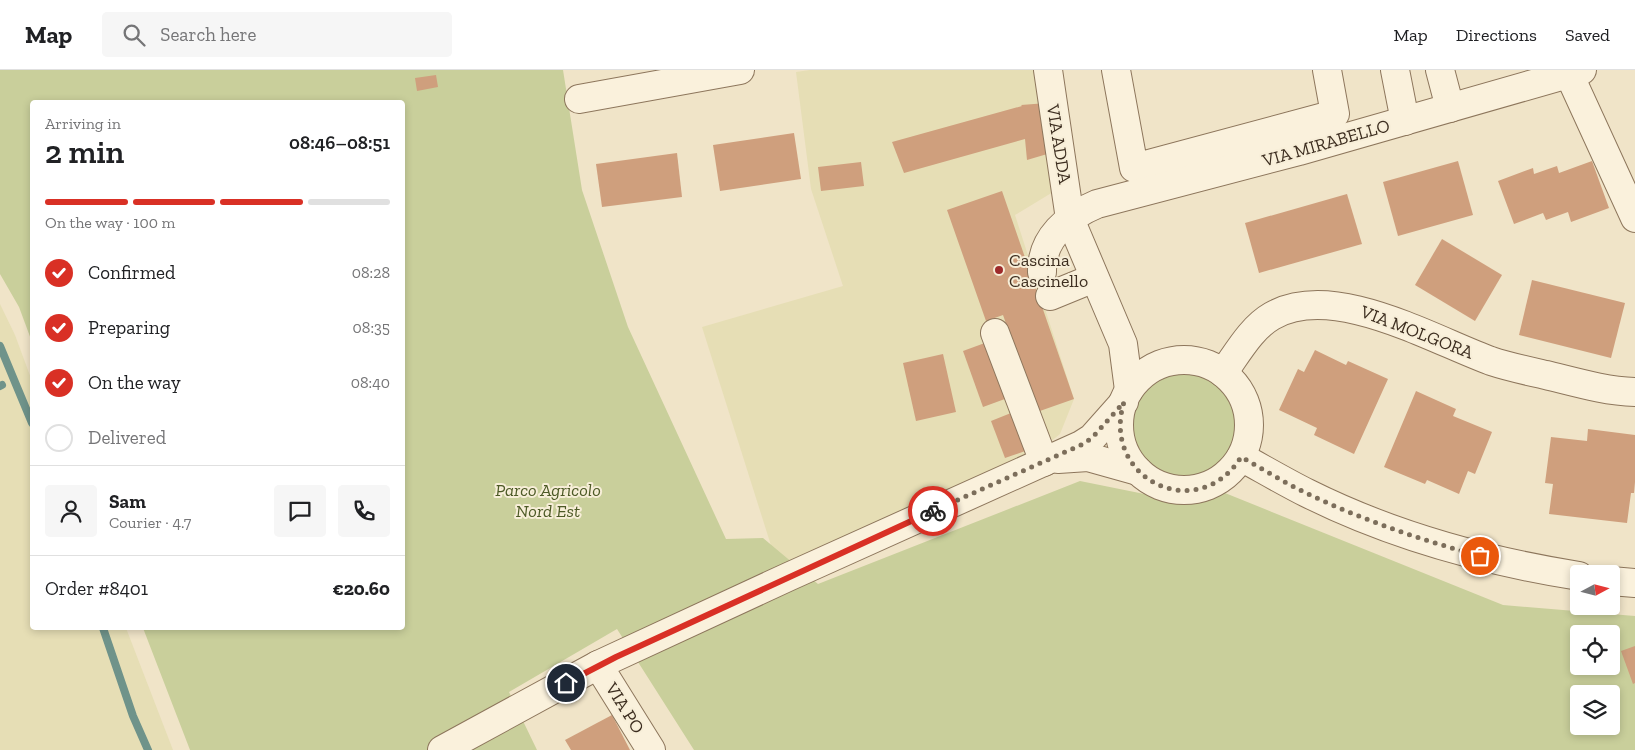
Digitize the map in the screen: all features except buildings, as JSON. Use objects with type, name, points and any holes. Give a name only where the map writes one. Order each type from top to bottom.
[{"type":"street","points":[[579,99],[740,70]]},
{"type":"street","name":"VIA ADDA","points":[[1048,70],[1070,219]]},
{"type":"street","points":[[1116,70],[1134,168],[1335,114],[1327,70]]},
{"type":"street","points":[[1395,70],[1405,121]]},
{"type":"street","points":[[1440,70],[1450,108]]},
{"type":"street","points":[[1576,72],[1635,218]]},
{"type":"street","name":"VIA MIRABELLO","points":[[1094,278],[1046,284],[1043,255],[1051,239],[1070,219],[1077,213],[1097,204],[1290,154],[1576,72]]},
{"type":"street","points":[[442,750],[598,665],[806,569],[1048,461],[1088,441],[1126,396],[1147,372],[1164,364],[1176,361],[1201,362],[1223,373],[1240,392],[1247,409],[1249,434],[1241,457],[1225,476],[1214,483],[1197,489],[1165,488],[1148,480],[1128,458],[1121,442],[1119,424],[1126,396],[1125,352],[1070,219]]},
{"type":"street","name":"VIA MOLGORA","points":[[1223,373],[1259,325],[1272,316],[1302,306],[1334,305],[1368,312],[1505,365],[1600,388],[1635,392]]},
{"type":"street","points":[[1114,323],[1125,336],[1142,348],[1176,361]]},
{"type":"street","points":[[994,333],[1048,461]]},
{"type":"street","points":[[1048,461],[1088,457],[1138,471]]},
{"type":"street","points":[[1241,457],[1314,496],[1407,534],[1480,556],[1570,574]]},
{"type":"street","points":[[1620,582],[1635,583]]},
{"type":"street","name":"VIA PO","points":[[598,665],[651,750]]},
{"type":"shaded area","name":"Cascina Cascinello","points":[[810,70],[1039,70],[1058,189],[1015,215],[1074,399],[1060,434],[1044,447],[780,574],[702,327],[843,286],[811,189],[796,72]]},
{"type":"shaded area","points":[[0,304],[15,335],[30,376],[30,630],[127,630],[173,750],[0,750]]},
{"type":"green space","name":"Parco Agricolo Nord Est","points":[[0,70],[563,70],[582,190],[628,327],[726,539],[763,538],[818,584],[1080,481],[1179,501],[1225,493],[1503,605],[1570,611],[1570,615],[1635,616],[1635,750],[694,750],[617,629],[509,692],[537,750],[190,750],[144,630],[405,630],[405,100],[30,100],[30,337],[19,307],[0,274]]},
{"type":"green space","points":[[1184,374],[1204,378],[1220,389],[1231,405],[1235,425],[1231,445],[1220,461],[1204,472],[1184,476],[1164,472],[1148,461],[1137,445],[1133,425],[1137,405],[1148,389],[1164,378]]},
{"type":"waterway","points":[[0,346],[30,418]]},
{"type":"waterway","points":[[104,630],[133,716],[148,750]]},
{"type":"way so far","points":[[933,511],[1081,445],[1092,438],[1124,402],[1119,424],[1123,447],[1131,463],[1138,471],[1148,480],[1159,486],[1184,490],[1209,486],[1234,468],[1241,457],[1307,493],[1378,524],[1480,556]]},
{"type":"place","name":"Cascina Cascinello","points":[[999,270]]},
{"type":"route","points":[[566,683],[598,665],[933,511]]}]
